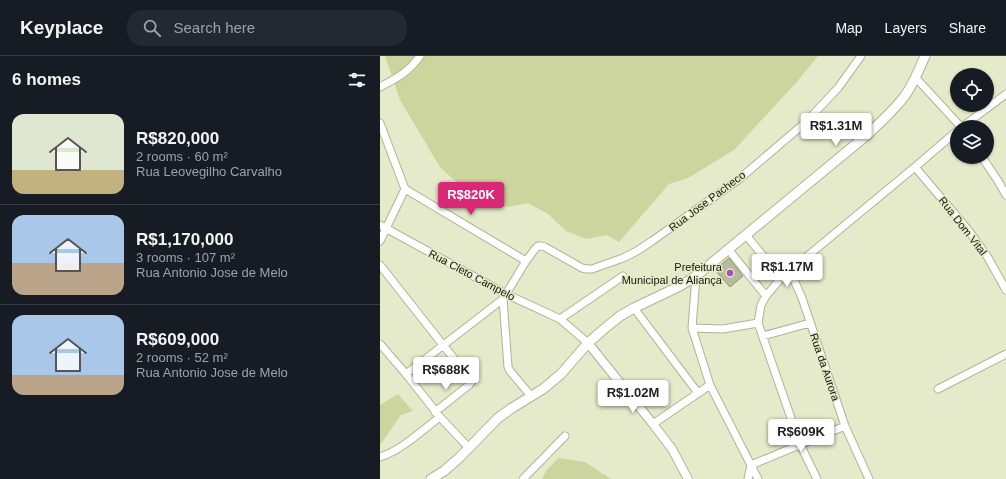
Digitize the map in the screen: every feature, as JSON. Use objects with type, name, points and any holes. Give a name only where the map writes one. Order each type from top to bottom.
[{"type":"main road","points":[[431,479],[459,458],[498,418],[543,389],[561,374],[588,343],[620,316],[680,286],[696,276],[861,140],[890,114],[904,97],[916,78],[925,56]]},
{"type":"street","points":[[380,87],[400,77],[412,67],[420,56]]},
{"type":"street","name":"Rua Jose Pacheco","points":[[526,261],[538,246],[541,246],[582,268],[592,269],[623,258],[642,248],[738,180],[806,122],[838,88],[861,56]]},
{"type":"street","points":[[916,78],[955,120]]},
{"type":"street","points":[[971,120],[1006,94]]},
{"type":"street","points":[[380,123],[405,189],[526,261],[504,296],[406,374]]},
{"type":"street","points":[[817,479],[800,444],[758,323],[761,305],[766,296],[781,278],[950,137]]},
{"type":"street","points":[[987,164],[1006,195]]},
{"type":"street","name":"Rua Dom Vital","points":[[915,167],[969,231],[987,256],[1006,290]]},
{"type":"street","points":[[380,241],[383,227],[405,189]]},
{"type":"street","name":"Rua Cleto Campelo","points":[[383,227],[504,296],[560,319],[588,343]]},
{"type":"street","points":[[746,235],[781,278]]},
{"type":"street","points":[[728,249],[766,296]]},
{"type":"street","points":[[380,265],[472,381],[405,444],[380,456]]},
{"type":"street","name":"Rua da Aurora","points":[[790,271],[802,298],[845,426],[869,479]]},
{"type":"street","points":[[560,319],[623,276]]},
{"type":"street","points":[[696,276],[692,328],[710,385],[758,479]]},
{"type":"street","points":[[504,296],[508,367],[532,396]]},
{"type":"street","points":[[634,308],[698,393]]},
{"type":"street","points":[[692,328],[723,328],[758,323]]},
{"type":"street","points":[[763,336],[810,323]]},
{"type":"street","points":[[588,343],[654,424],[672,449],[688,479]]},
{"type":"street","points":[[380,344],[438,414],[469,448]]},
{"type":"street","points":[[938,389],[1006,354]]},
{"type":"street","points":[[654,424],[710,385]]},
{"type":"street","points":[[751,465],[845,426]]},
{"type":"street","points":[[523,479],[565,436]]},
{"type":"street","points":[[748,479],[751,465]]},
{"type":"green space","points":[[385,56],[818,56],[795,84],[734,150],[688,178],[669,184],[619,242],[607,235],[586,239],[566,231],[548,214],[528,203],[508,207],[489,202],[464,189],[440,167],[400,100]]},
{"type":"green space","points":[[398,394],[413,411],[401,415],[380,445],[380,405]]},
{"type":"green space","points":[[558,458],[585,462],[611,479],[542,479],[546,471]]},
{"type":"building","name":"Prefeitura Municipal de Aliança","points":[[729,258],[743,276],[730,287],[715,270]]},
{"type":"place","name":"Prefeitura Municipal de Aliança","points":[[730,273]]}]
